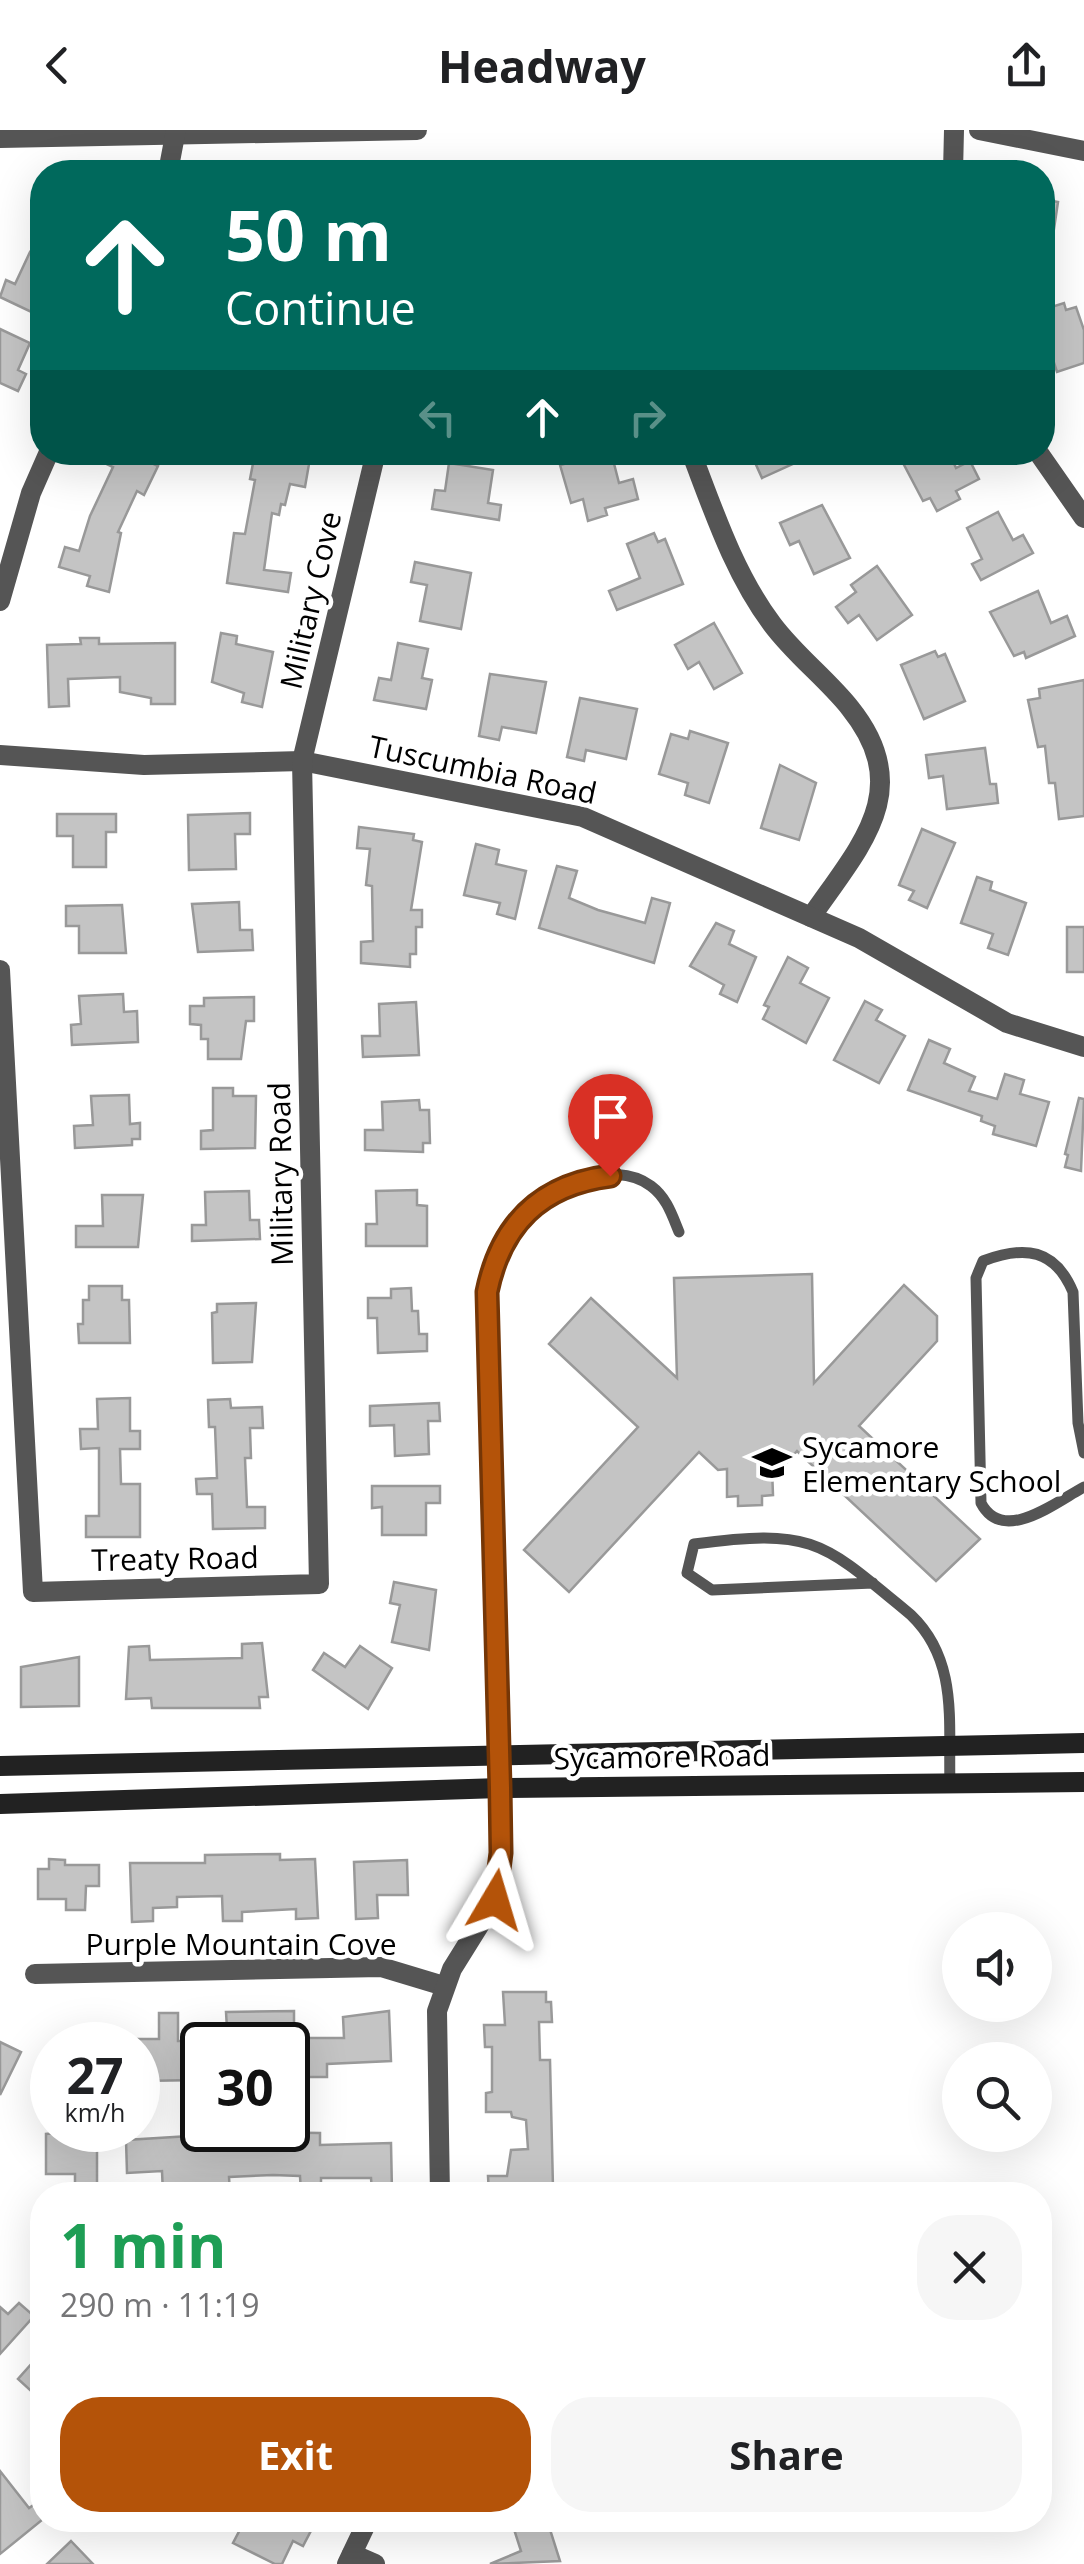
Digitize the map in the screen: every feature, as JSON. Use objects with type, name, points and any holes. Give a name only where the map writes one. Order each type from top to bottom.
[{"type":"street","points":[[0,138],[417,130]]},
{"type":"street","points":[[953,160],[954,130]]},
{"type":"street","points":[[979,130],[1084,151]]},
{"type":"street","points":[[170,160],[176,132]]},
{"type":"street","points":[[0,600],[30,493],[43,465]]},
{"type":"street","name":"Military Cove","points":[[302,762],[373,465]]},
{"type":"street","points":[[696,465],[731,557],[773,626],[850,708],[879,751],[880,798],[864,840],[811,916]]},
{"type":"street","points":[[1047,465],[1084,518]]},
{"type":"street","name":"Tuscumbia Road","points":[[0,755],[144,765],[302,762],[583,816],[858,938],[1007,1024],[1084,1047]]},
{"type":"street","name":"Military Road","points":[[302,762],[319,1584]]},
{"type":"street","name":"Treaty Road","points":[[0,970],[33,1592],[319,1584]]},
{"type":"street","name":"Sycamore Road","points":[[0,1766],[1084,1743]]},
{"type":"street","points":[[440,2182],[436,2028],[444,1986],[495,1900],[501,1853],[498,1755]]},
{"type":"street","name":"Sycamore Road","points":[[0,1804],[500,1788],[1084,1782]]},
{"type":"street","name":"Purple Mountain Cove","points":[[35,1974],[366,1966],[397,1968],[444,1986]]},
{"type":"street","points":[[362,2532],[350,2559],[376,2564]]},
{"type":"lane","points":[[498,1755],[487,1292],[494,1260],[506,1236],[537,1200],[588,1179],[628,1178],[648,1184],[666,1200],[679,1232]]},
{"type":"lane","points":[[1084,1452],[1078,1422],[1074,1292],[1066,1274],[1056,1260],[1042,1255],[1000,1254],[983,1261],[976,1278],[981,1504],[988,1516],[998,1520],[1029,1520],[1084,1487]]},
{"type":"lane","points":[[872,1583],[712,1590],[687,1572],[694,1544],[807,1540],[836,1552],[921,1624],[947,1668],[950,1784]]},
{"type":"building","points":[[30,252],[30,311],[0,297],[6,280],[15,284]]},
{"type":"building","points":[[1064,303],[1066,310],[1076,307],[1084,330],[1084,363],[1057,372],[1055,366],[1055,306]]},
{"type":"building","points":[[0,329],[30,343],[18,370],[26,374],[18,391],[0,383]]},
{"type":"building","points":[[109,465],[158,466],[144,495],[137,491],[118,532],[121,533],[109,592],[87,586],[90,576],[59,567],[65,547],[79,551],[113,467]]},
{"type":"building","points":[[253,465],[309,465],[305,487],[290,484],[279,515],[272,513],[264,570],[291,573],[288,592],[227,583],[234,533],[245,534],[255,480],[250,479]]},
{"type":"building","points":[[449,465],[493,470],[488,503],[501,505],[499,520],[432,509],[435,490],[445,491]]},
{"type":"building","points":[[560,465],[614,465],[619,483],[633,479],[638,499],[605,508],[607,515],[588,521],[583,499],[571,503]]},
{"type":"building","points":[[756,465],[790,465],[762,478]]},
{"type":"building","points":[[904,465],[972,465],[979,479],[956,491],[960,499],[937,511],[930,498],[923,501]]},
{"type":"building","points":[[822,505],[850,558],[814,574],[799,541],[790,545],[780,523]]},
{"type":"building","points":[[998,512],[1013,540],[1023,535],[1033,553],[981,580],[972,564],[982,559],[967,528]]},
{"type":"building","points":[[654,533],[658,542],[665,539],[683,584],[617,610],[609,591],[640,578],[627,544]]},
{"type":"building","points":[[415,562],[471,573],[461,629],[420,621],[427,585],[411,582]]},
{"type":"building","points":[[877,566],[912,615],[877,640],[859,615],[848,623],[836,607],[856,592],[851,585]]},
{"type":"building","points":[[1038,591],[1051,623],[1067,616],[1075,636],[1026,658],[1024,652],[1014,656],[990,612]]},
{"type":"building","points":[[714,623],[742,673],[714,689],[699,662],[688,669],[675,645]]},
{"type":"building","points":[[221,633],[237,636],[236,644],[273,652],[262,707],[242,702],[244,693],[212,682]]},
{"type":"building","points":[[80,638],[99,638],[99,644],[175,643],[175,704],[151,704],[151,698],[120,692],[120,677],[68,679],[69,706],[49,707],[47,645],[81,644]]},
{"type":"building","points":[[398,643],[428,649],[422,678],[432,680],[426,709],[374,700],[379,678],[391,680]]},
{"type":"building","points":[[935,651],[938,657],[945,654],[965,701],[924,719],[901,665]]},
{"type":"building","points":[[490,674],[546,682],[536,733],[502,727],[499,740],[479,736]]},
{"type":"building","points":[[1084,680],[1084,816],[1059,819],[1055,783],[1049,783],[1045,746],[1038,747],[1028,700],[1040,698],[1039,689]]},
{"type":"building","points":[[580,698],[637,709],[626,759],[586,750],[584,761],[567,757]]},
{"type":"building","points":[[690,731],[728,743],[709,803],[685,795],[688,783],[659,774],[671,734],[688,739]]},
{"type":"building","points":[[985,748],[990,784],[996,784],[998,803],[947,809],[943,776],[929,778],[926,755]]},
{"type":"building","points":[[780,765],[816,783],[799,840],[761,828]]},
{"type":"building","points":[[250,813],[250,834],[235,834],[236,869],[189,870],[188,815]]},
{"type":"building","points":[[57,814],[116,814],[116,832],[106,832],[106,867],[73,867],[73,836],[57,836]]},
{"type":"building","points":[[359,827],[414,834],[413,840],[422,842],[411,910],[422,910],[422,927],[416,927],[416,954],[410,954],[410,967],[361,963],[361,942],[373,941],[372,886],[366,885],[370,849],[357,848]]},
{"type":"building","points":[[922,829],[955,843],[927,908],[909,900],[914,891],[899,885]]},
{"type":"building","points":[[476,844],[499,850],[496,864],[526,871],[515,919],[497,914],[500,903],[464,895]]},
{"type":"building","points":[[557,866],[577,871],[569,898],[598,910],[645,923],[652,898],[670,903],[654,963],[539,928]]},
{"type":"building","points":[[977,877],[992,882],[990,890],[1026,903],[1008,955],[988,948],[993,934],[961,923]]},
{"type":"building","points":[[239,902],[240,930],[252,930],[253,950],[198,952],[192,904]]},
{"type":"building","points":[[122,905],[126,953],[79,953],[79,926],[66,926],[66,906]]},
{"type":"building","points":[[716,923],[734,931],[729,944],[756,957],[737,1002],[720,994],[724,985],[690,966]]},
{"type":"building","points":[[1067,927],[1084,927],[1084,972],[1067,972]]},
{"type":"building","points":[[788,957],[808,968],[800,983],[829,998],[806,1043],[763,1019],[769,1007],[764,1005]]},
{"type":"building","points":[[123,994],[124,1012],[137,1011],[138,1042],[72,1045],[71,1025],[81,1024],[79,996]]},
{"type":"building","points":[[254,997],[254,1021],[246,1021],[241,1059],[208,1059],[208,1039],[201,1039],[201,1025],[190,1024],[190,1006],[204,1006],[204,998]]},
{"type":"building","points":[[865,1001],[882,1010],[876,1020],[905,1036],[879,1083],[834,1060]]},
{"type":"building","points":[[416,1002],[419,1055],[363,1057],[362,1036],[380,1036],[379,1004]]},
{"type":"building","points":[[929,1040],[950,1049],[944,1063],[975,1077],[969,1091],[997,1099],[1005,1074],[1024,1080],[1020,1094],[1049,1102],[1036,1146],[993,1134],[995,1126],[981,1121],[982,1116],[908,1090]]},
{"type":"building","points":[[213,1088],[233,1088],[233,1096],[256,1096],[255,1148],[201,1149],[201,1131],[213,1130]]},
{"type":"building","points":[[129,1095],[130,1124],[140,1123],[140,1139],[132,1139],[132,1145],[75,1148],[74,1126],[93,1125],[91,1096]]},
{"type":"building","points":[[1079,1098],[1084,1099],[1081,1171],[1065,1167]]},
{"type":"building","points":[[419,1100],[420,1110],[429,1110],[430,1143],[423,1143],[423,1152],[365,1150],[365,1130],[383,1130],[382,1102]]},
{"type":"building","points":[[417,1190],[417,1205],[427,1206],[427,1246],[366,1246],[366,1224],[377,1224],[376,1191]]},
{"type":"building","points":[[249,1191],[250,1220],[259,1220],[260,1239],[192,1241],[192,1225],[206,1225],[205,1192]]},
{"type":"building","points":[[102,1195],[143,1195],[138,1247],[76,1247],[76,1226],[103,1226]]},
{"type":"building","points":[[812,1274],[814,1383],[904,1285],[937,1316],[937,1341],[859,1426],[980,1539],[936,1581],[797,1451],[782,1468],[772,1468],[773,1495],[762,1496],[762,1505],[738,1506],[738,1496],[727,1497],[727,1469],[718,1470],[699,1452],[569,1592],[524,1550],[638,1427],[549,1344],[591,1298],[677,1378],[674,1278]]},
{"type":"building","points":[[89,1286],[122,1286],[122,1300],[129,1300],[130,1343],[79,1343],[78,1324],[83,1324],[83,1300],[89,1300]]},
{"type":"building","points":[[411,1288],[412,1311],[418,1311],[419,1334],[427,1334],[427,1351],[378,1353],[377,1318],[368,1318],[368,1298],[391,1298],[391,1289]]},
{"type":"building","points":[[256,1303],[252,1362],[213,1363],[212,1313],[217,1312],[217,1304]]},
{"type":"building","points":[[130,1398],[130,1431],[140,1431],[140,1449],[120,1449],[121,1484],[140,1484],[140,1537],[86,1537],[86,1516],[99,1516],[99,1448],[81,1449],[80,1429],[98,1429],[97,1399]]},
{"type":"building","points":[[230,1399],[231,1408],[262,1407],[263,1428],[250,1428],[251,1458],[245,1458],[247,1507],[265,1507],[265,1528],[213,1529],[212,1494],[197,1494],[196,1479],[217,1478],[215,1427],[209,1427],[208,1400]]},
{"type":"building","points":[[439,1403],[440,1421],[428,1421],[429,1454],[395,1456],[394,1425],[370,1426],[370,1406]]},
{"type":"building","points":[[372,1486],[440,1486],[440,1503],[426,1503],[426,1535],[382,1535],[382,1507],[372,1508]]},
{"type":"building","points":[[394,1582],[436,1590],[429,1650],[392,1642],[400,1605],[390,1603]]},
{"type":"building","points":[[262,1643],[268,1697],[259,1697],[260,1708],[152,1708],[151,1698],[126,1699],[129,1647],[149,1646],[150,1660],[242,1658],[242,1644]]},
{"type":"building","points":[[360,1646],[392,1668],[368,1709],[313,1670],[324,1653],[345,1667]]},
{"type":"building","points":[[79,1657],[79,1706],[21,1707],[21,1667]]},
{"type":"building","points":[[280,1854],[280,1860],[315,1859],[318,1918],[296,1919],[296,1909],[242,1912],[242,1921],[223,1921],[222,1896],[177,1897],[177,1907],[153,1908],[153,1921],[132,1922],[130,1863],[205,1863],[205,1855]]},
{"type":"building","points":[[49,1859],[65,1860],[65,1865],[99,1865],[99,1886],[86,1886],[85,1910],[66,1910],[66,1899],[38,1899],[38,1869],[49,1869]]},
{"type":"building","points":[[407,1860],[408,1895],[377,1895],[378,1918],[356,1919],[354,1862]]},
{"type":"building","points":[[503,1992],[546,1992],[552,2022],[539,2022],[540,2060],[550,2060],[553,2182],[488,2182],[488,2176],[507,2176],[511,2150],[528,2149],[526,2120],[512,2117],[511,2112],[486,2112],[486,2093],[492,2092],[492,2047],[485,2047],[484,2025],[505,2025]]},
{"type":"building","points":[[294,2011],[294,2022],[227,2022],[226,2012]]},
{"type":"building","points":[[389,2011],[391,2061],[327,2064],[327,2077],[310,2077],[310,2038],[344,2038],[343,2017]]},
{"type":"building","points":[[159,2013],[178,2013],[180,2080],[160,2081]]},
{"type":"building","points":[[0,2042],[21,2052],[0,2095]]},
{"type":"building","points":[[310,2133],[320,2133],[320,2145],[391,2143],[392,2182],[321,2178],[321,2182],[300,2182],[300,2176],[273,2175],[229,2177],[229,2182],[162,2182],[162,2171],[127,2173],[126,2152],[160,2152],[160,2138],[180,2137],[180,2152],[310,2152]]},
{"type":"building","points":[[46,2152],[97,2152],[97,2182],[75,2182],[75,2174],[46,2174]]},
{"type":"building","points":[[19,2303],[30,2313],[30,2320],[0,2354],[0,2307],[8,2314]]},
{"type":"building","points":[[30,2366],[30,2390],[18,2379]]},
{"type":"building","points":[[0,2471],[30,2507],[30,2530],[0,2554]]},
{"type":"building","points":[[239,2532],[310,2532],[303,2546],[293,2541],[282,2564],[233,2543]]},
{"type":"building","points":[[515,2532],[551,2532],[560,2561],[490,2564],[521,2551]]},
{"type":"building","points":[[71,2541],[93,2564],[47,2564]]},
{"type":"place","name":"Sycamore Elementary School","points":[[772,1463]]},
{"type":"route","points":[[495,1900],[501,1853],[487,1292],[494,1260],[506,1236],[537,1200],[564,1186],[610,1176]]}]
